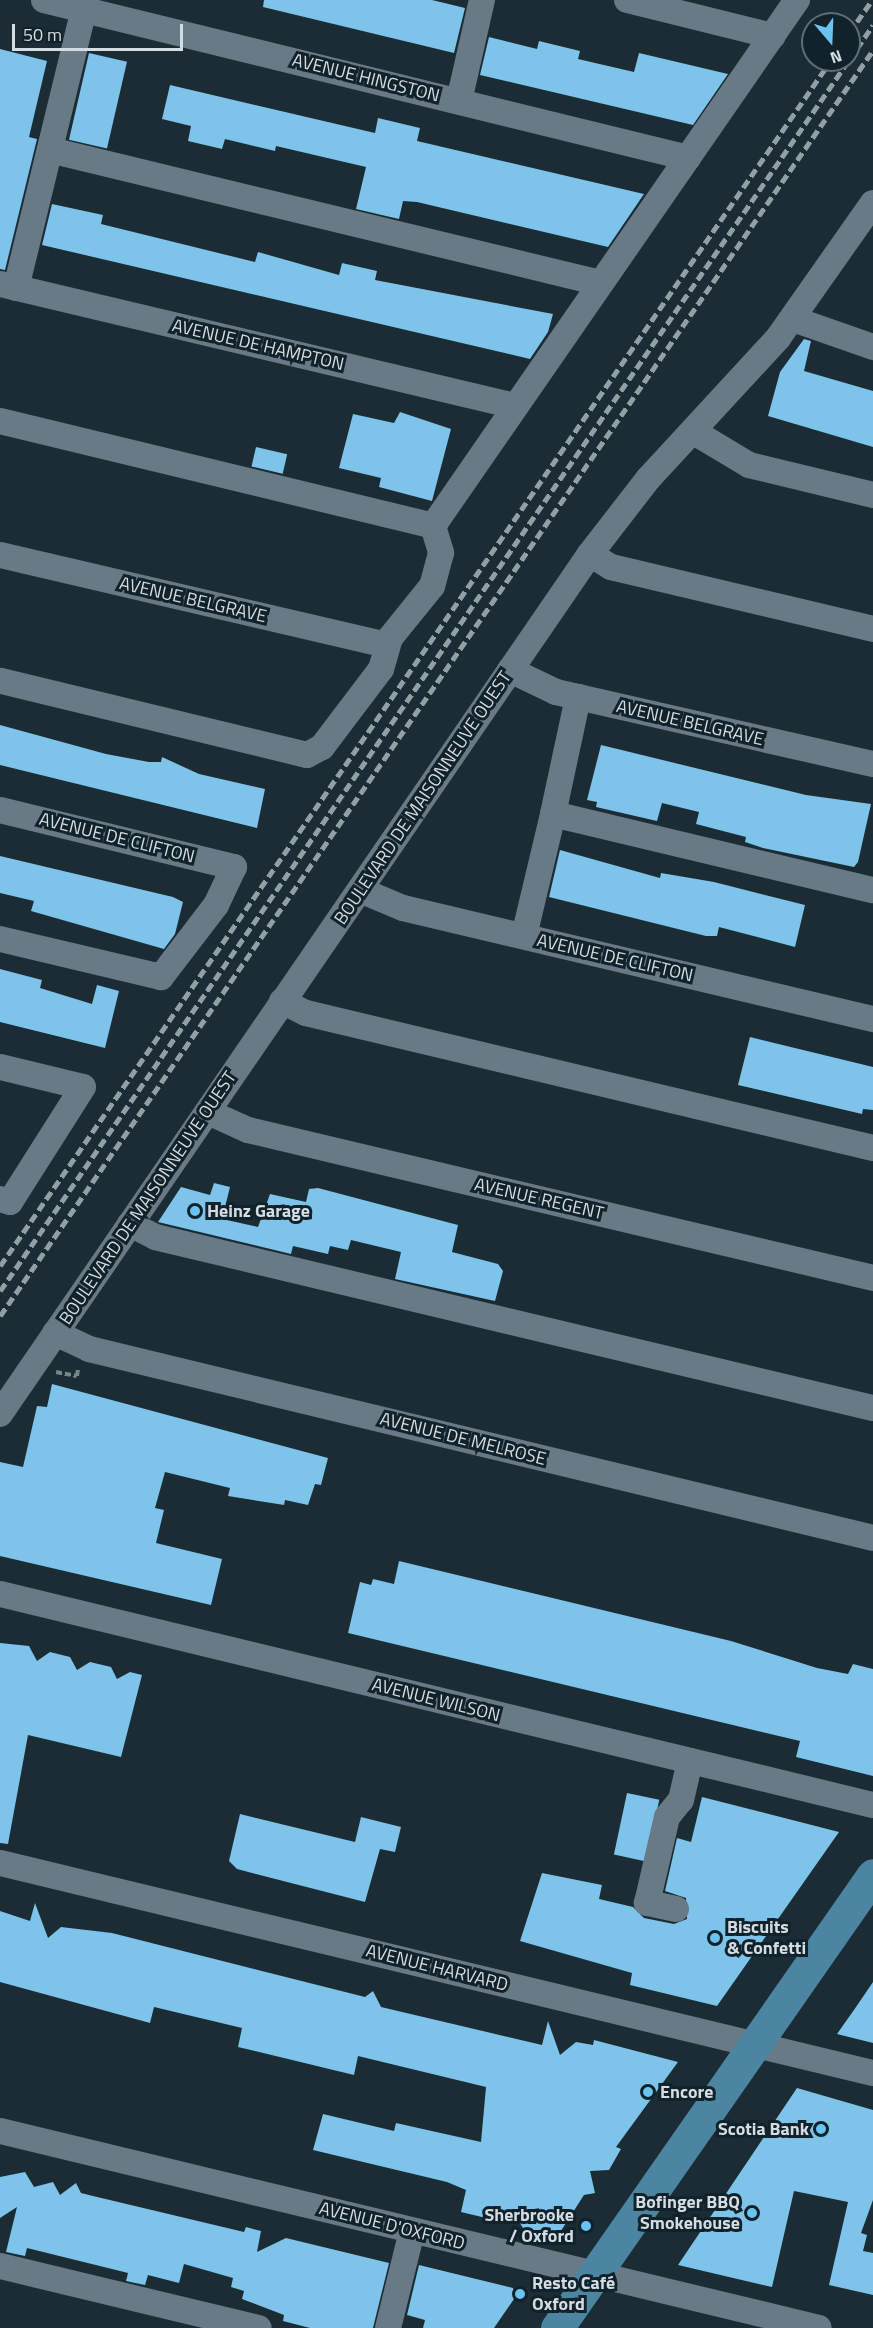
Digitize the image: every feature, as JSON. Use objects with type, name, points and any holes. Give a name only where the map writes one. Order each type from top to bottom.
[{"type":"main road","points":[[557,2328],[873,1875]]},
{"type":"street","name":"AVENUE HINGSTON","points":[[44,0],[688,158]]},
{"type":"street","points":[[459,101],[482,0]]},
{"type":"street","points":[[627,0],[773,36]]},
{"type":"street","points":[[433,526],[797,0]]},
{"type":"street","points":[[8,286],[50,150],[84,10]]},
{"type":"street","points":[[50,150],[600,283]]},
{"type":"street","name":"BOULEVARD DE MAISONNEUVE OUEST","points":[[0,1414],[590,554],[648,479],[694,432],[793,319],[873,203]]},
{"type":"street","name":"AVENUE DE HAMPTON","points":[[8,286],[515,406]]},
{"type":"street","points":[[793,319],[873,347]]},
{"type":"street","points":[[0,421],[433,526]]},
{"type":"street","points":[[694,432],[749,465],[873,495]]},
{"type":"street","points":[[0,681],[308,755],[322,747],[381,669],[387,645],[437,575],[441,544],[433,526]]},
{"type":"street","points":[[590,554],[611,567],[873,629]]},
{"type":"street","name":"AVENUE BELGRAVE","points":[[0,555],[387,645]]},
{"type":"street","name":"AVENUE BELGRAVE","points":[[510,670],[537,686],[578,698],[873,764]]},
{"type":"street","points":[[524,936],[578,698]]},
{"type":"street","name":"AVENUE DE CLIFTON","points":[[0,810],[234,867],[216,905],[161,977],[0,939]]},
{"type":"street","points":[[553,814],[873,890]]},
{"type":"street","name":"AVENUE DE CLIFTON","points":[[360,890],[403,908],[873,1019]]},
{"type":"street","points":[[282,1001],[306,1013],[873,1148]]},
{"type":"street","points":[[0,1067],[83,1087],[10,1202],[0,1199]]},
{"type":"street","name":"AVENUE REGENT","points":[[208,1112],[248,1130],[873,1278]]},
{"type":"street","points":[[130,1224],[155,1237],[873,1408]]},
{"type":"street","name":"AVENUE DE MELROSE","points":[[56,1333],[88,1349],[873,1538]]},
{"type":"street","name":"AVENUE WILSON","points":[[0,1594],[873,1805]]},
{"type":"street","points":[[676,1909],[647,1903],[667,1817],[681,1800],[690,1761]]},
{"type":"street","name":"AVENUE HARVARD","points":[[0,1863],[873,2073]]},
{"type":"street","name":"AVENUE D'OXFORD","points":[[0,2131],[819,2328]]},
{"type":"street","points":[[388,2328],[412,2230]]},
{"type":"street","points":[[0,2266],[253,2327]]},
{"type":"path","points":[[55,1371],[73,1376]]},
{"type":"building","points":[[264,0],[432,0],[465,8],[454,53],[263,7]]},
{"type":"building","points":[[489,37],[537,49],[539,41],[580,51],[578,59],[634,72],[639,53],[728,74],[693,125],[480,75]]},
{"type":"building","points":[[0,49],[47,61],[29,137],[37,139],[5,270],[0,269]]},
{"type":"building","points":[[89,53],[127,62],[107,148],[69,140]]},
{"type":"building","points":[[170,85],[375,133],[378,118],[420,128],[417,141],[644,194],[608,247],[417,202],[403,201],[399,219],[356,209],[366,167],[276,146],[275,151],[225,139],[222,149],[188,141],[191,126],[162,119]]},
{"type":"building","points":[[52,204],[103,215],[101,224],[255,262],[258,252],[339,275],[342,263],[377,271],[375,280],[553,314],[548,332],[530,359],[42,245]]},
{"type":"building","points":[[804,339],[811,341],[804,371],[873,391],[873,447],[768,416],[780,372]]},
{"type":"building","points":[[400,412],[451,429],[432,501],[379,487],[381,478],[339,468],[353,414],[394,423]]},
{"type":"building","points":[[256,447],[287,454],[283,474],[252,466]]},
{"type":"building","points":[[0,725],[106,754],[149,762],[161,762],[162,757],[199,774],[265,789],[257,828],[0,765]]},
{"type":"building","points":[[601,745],[806,795],[871,804],[858,862],[854,867],[763,848],[745,842],[746,837],[696,824],[699,812],[662,803],[657,821],[596,807],[597,802],[587,800]]},
{"type":"building","points":[[560,850],[660,878],[661,873],[714,882],[805,905],[795,947],[719,927],[717,936],[706,936],[549,897]]},
{"type":"building","points":[[0,856],[173,897],[183,902],[175,934],[164,949],[31,911],[34,901],[0,893]]},
{"type":"building","points":[[0,969],[42,980],[40,988],[92,1004],[97,985],[119,991],[105,1048],[0,1022]]},
{"type":"building","points":[[750,1037],[873,1067],[873,1110],[863,1109],[862,1114],[738,1085]]},
{"type":"building","points":[[214,1183],[230,1187],[222,1219],[258,1227],[270,1194],[306,1202],[309,1189],[318,1188],[458,1225],[452,1252],[498,1264],[503,1271],[495,1301],[395,1279],[401,1252],[351,1240],[348,1250],[330,1246],[328,1254],[293,1246],[291,1254],[158,1222],[181,1187],[210,1195]]},
{"type":"building","points":[[52,1384],[328,1458],[321,1485],[315,1484],[308,1505],[285,1500],[284,1505],[228,1496],[230,1488],[165,1472],[155,1508],[164,1510],[156,1543],[222,1559],[211,1605],[0,1556],[0,1462],[23,1467],[37,1406],[47,1407]]},
{"type":"building","points":[[399,1561],[731,1641],[817,1668],[848,1674],[853,1664],[873,1669],[873,1776],[796,1757],[800,1741],[348,1633],[360,1582],[371,1585],[373,1579],[394,1584]]},
{"type":"building","points":[[0,1643],[29,1646],[37,1661],[50,1652],[70,1657],[77,1670],[90,1662],[111,1667],[117,1679],[130,1672],[142,1675],[121,1757],[28,1735],[8,1844],[0,1843]]},
{"type":"building","points":[[627,1793],[659,1800],[646,1861],[614,1855]]},
{"type":"building","points":[[702,1797],[839,1832],[717,2006],[630,1985],[632,1973],[520,1941],[542,1873],[602,1885],[599,1899],[633,1907],[644,1918],[674,1924],[687,1919],[686,1898],[665,1891],[677,1838],[691,1842]]},
{"type":"building","points":[[240,1814],[355,1842],[361,1817],[401,1827],[395,1852],[380,1849],[365,1902],[237,1869],[229,1861]]},
{"type":"building","points":[[35,1903],[48,1938],[61,1927],[112,1933],[365,1997],[373,1991],[381,2007],[542,2045],[548,2021],[560,2055],[576,2042],[593,2045],[594,2040],[678,2062],[616,2147],[621,2149],[609,2170],[590,2171],[595,2193],[584,2195],[557,2237],[523,2228],[516,2217],[507,2223],[461,2212],[466,2190],[447,2182],[313,2150],[323,2114],[394,2131],[396,2123],[481,2142],[486,2087],[358,2056],[354,2075],[238,2047],[242,2028],[154,2007],[150,2023],[0,1982],[0,1911],[30,1921]]},
{"type":"building","points":[[873,1982],[873,2043],[837,2034],[856,2007]]},
{"type":"building","points":[[797,2088],[873,2110],[873,2200],[861,2233],[867,2235],[863,2251],[873,2253],[873,2295],[829,2285],[848,2202],[794,2191],[772,2287],[678,2265]]},
{"type":"building","points":[[25,2172],[34,2187],[53,2182],[60,2195],[76,2183],[81,2193],[244,2232],[246,2227],[261,2231],[257,2252],[286,2238],[389,2263],[373,2328],[310,2328],[283,2321],[284,2315],[242,2299],[244,2291],[231,2287],[233,2278],[184,2264],[179,2283],[148,2275],[145,2285],[126,2281],[128,2273],[27,2248],[25,2256],[6,2252],[17,2207],[0,2218],[0,2177]]},
{"type":"building","points":[[419,2265],[513,2288],[516,2296],[494,2328],[423,2328],[425,2320],[407,2315]]},
{"type":"railway","points":[[861,16],[872,0]]},
{"type":"railway","points":[[861,42],[873,25]]},
{"type":"railway","points":[[0,1316],[873,50]]},
{"type":"railway","points":[[0,1266],[823,72]]},
{"type":"railway","points":[[0,1291],[841,72]]},
{"type":"place","name":"Heinz Garage","points":[[195,1211]]},
{"type":"place","name":"Biscuits & Confetti","points":[[715,1938]]},
{"type":"place","name":"Encore","points":[[648,2092]]},
{"type":"place","name":"Scotia Bank","points":[[821,2129]]},
{"type":"place","name":"Bofinger BBQ Smokehouse","points":[[752,2213]]},
{"type":"place","name":"Sherbrooke / Oxford","points":[[586,2226]]},
{"type":"place","name":"Resto Café Oxford","points":[[520,2294]]}]
